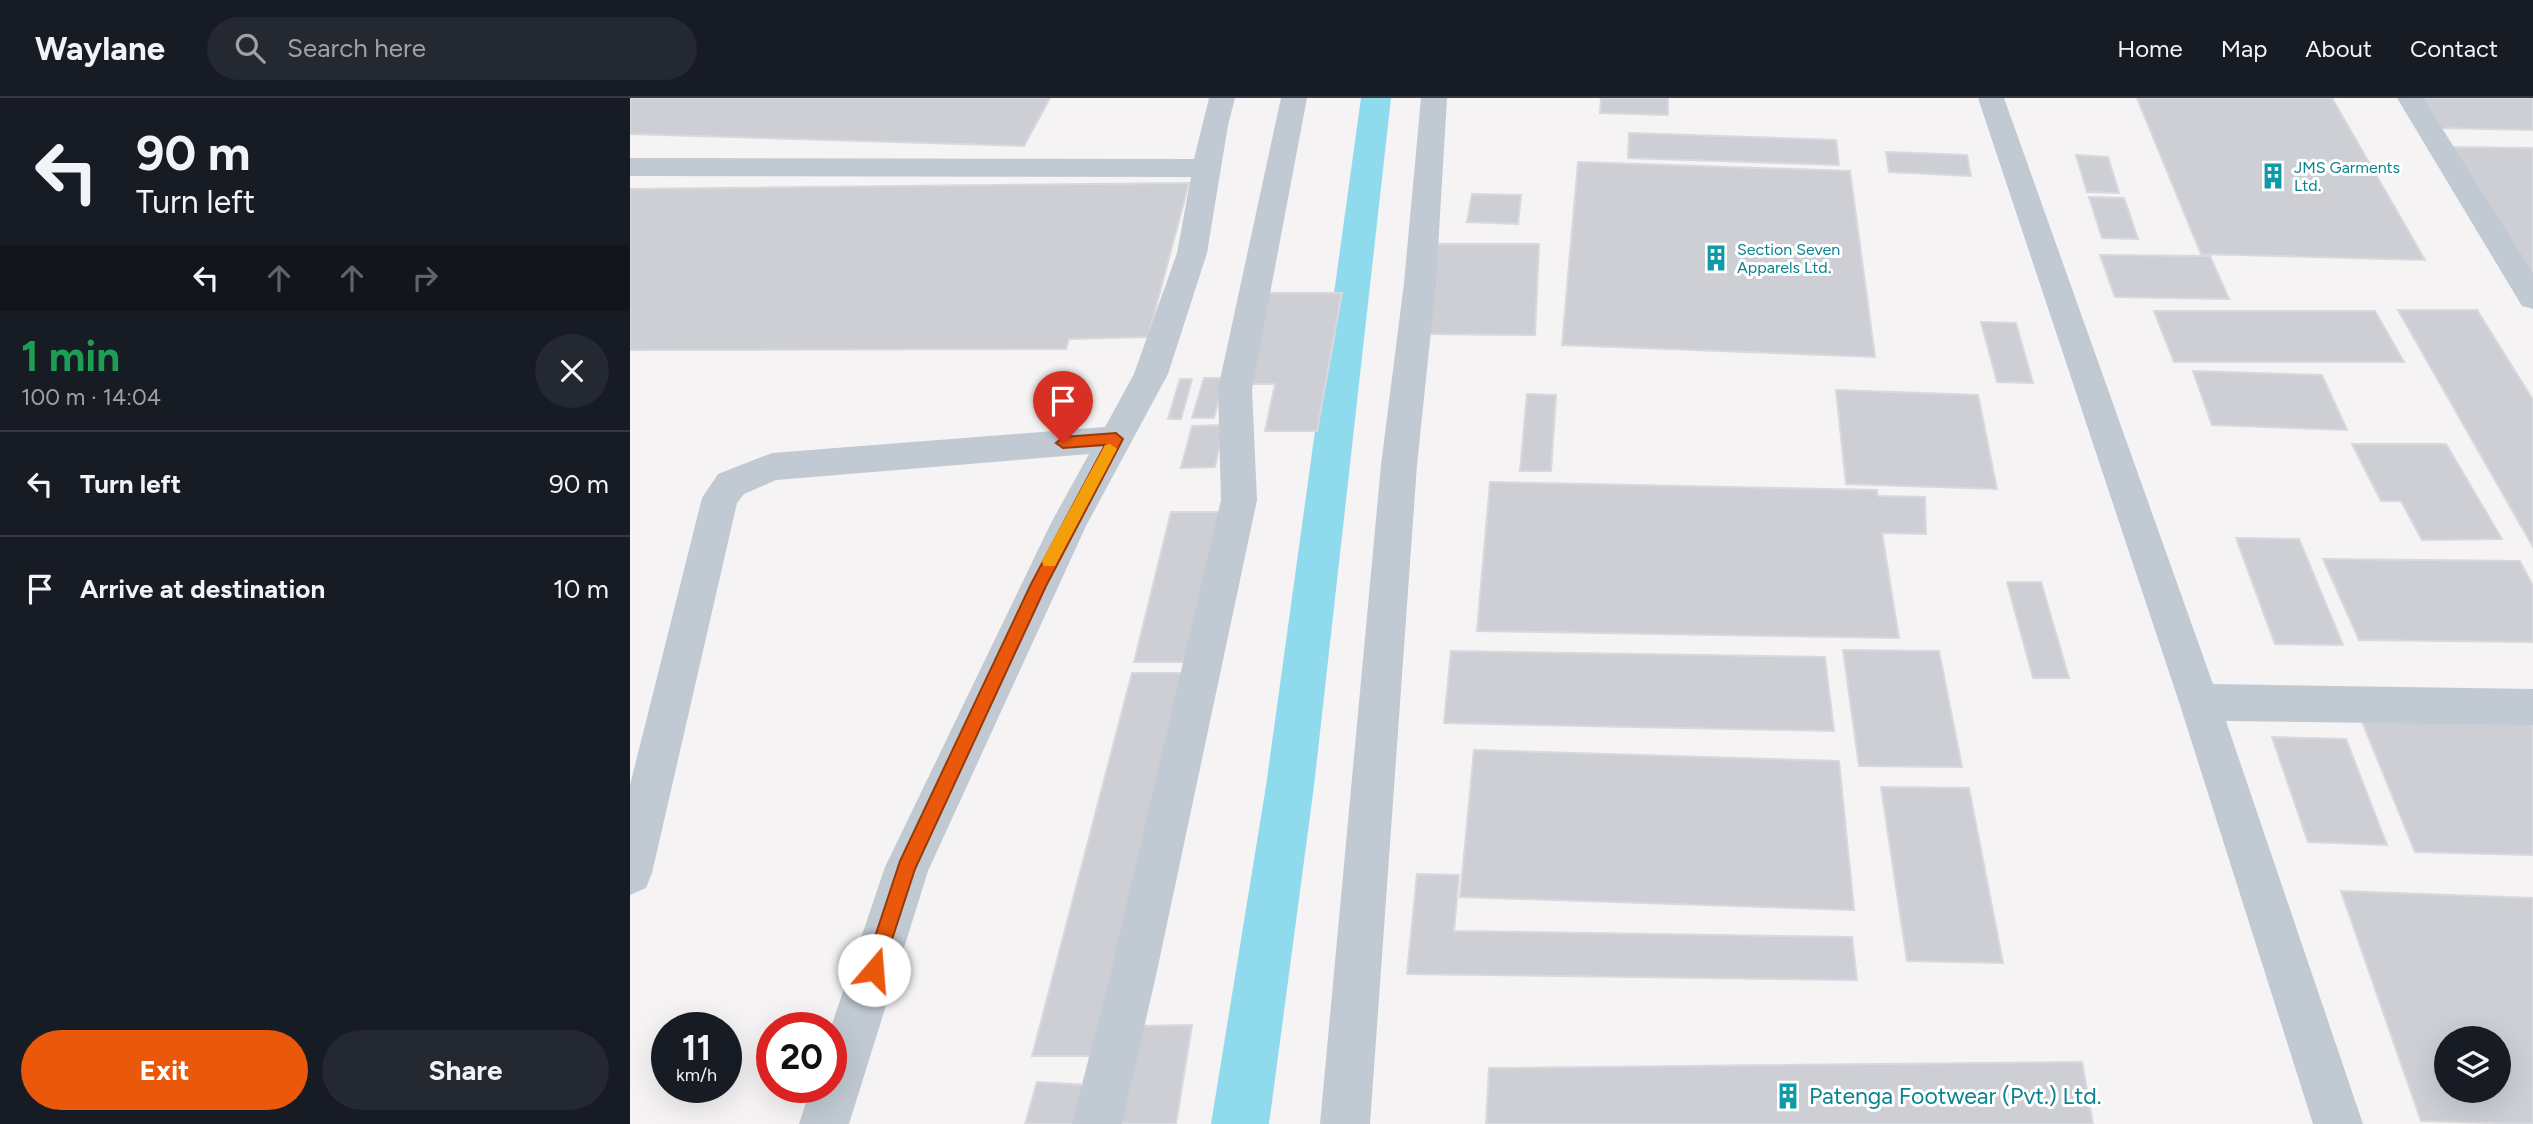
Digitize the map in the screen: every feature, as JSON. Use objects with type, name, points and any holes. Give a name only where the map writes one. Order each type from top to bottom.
[{"type":"street","points":[[824,1124],[906,867],[1034,593],[1151,374],[1192,253],[1222,98]]},
{"type":"street","points":[[1097,1124],[1134,971],[1238,500],[1235,388],[1294,98]]},
{"type":"street","points":[[1345,1124],[1397,479],[1420,283],[1434,98]]},
{"type":"street","points":[[1991,98],[2199,702],[2338,1124]]},
{"type":"street","points":[[2410,98],[2533,298]]},
{"type":"street","points":[[630,167],[1207,168]]},
{"type":"street","points":[[630,873],[720,498],[731,484],[772,467],[1116,439]]},
{"type":"street","points":[[2199,702],[2533,707]]},
{"type":"building","points":[[630,98],[1050,98],[1024,146],[630,134]]},
{"type":"building","points":[[1601,98],[1668,98],[1668,115],[1600,113]]},
{"type":"building","name":"JMS Garments Ltd.","points":[[2137,98],[2332,98],[2425,260],[2201,254]]},
{"type":"building","points":[[2416,98],[2533,98],[2533,130],[2436,128]]},
{"type":"building","points":[[1629,133],[1836,140],[1839,165],[1628,158]]},
{"type":"building","points":[[2443,147],[2533,148],[2533,281]]},
{"type":"building","points":[[1886,152],[1967,155],[1971,176],[1889,172]]},
{"type":"building","points":[[2076,155],[2108,157],[2119,193],[2087,192]]},
{"type":"building","name":"Section Seven Apparels Ltd.","points":[[1578,162],[1850,171],[1875,357],[1562,345]]},
{"type":"building","points":[[1189,183],[1148,337],[1069,339],[1066,349],[630,350],[630,189]]},
{"type":"building","points":[[1472,194],[1521,195],[1518,224],[1467,222]]},
{"type":"building","points":[[2089,197],[2124,198],[2138,239],[2102,238]]},
{"type":"building","points":[[1438,244],[1539,244],[1535,335],[1427,334]]},
{"type":"building","points":[[2100,255],[2210,256],[2229,299],[2115,297]]},
{"type":"building","points":[[1269,293],[1342,293],[1317,431],[1265,431],[1275,384],[1248,384]]},
{"type":"building","points":[[2398,310],[2477,310],[2533,400],[2533,547]]},
{"type":"building","points":[[2154,311],[2375,311],[2404,362],[2174,362]]},
{"type":"building","points":[[1981,322],[2016,323],[2033,383],[1997,382]]},
{"type":"building","points":[[2193,371],[2322,375],[2347,430],[2212,425]]},
{"type":"building","points":[[1204,378],[1224,378],[1214,418],[1192,418]]},
{"type":"building","points":[[1180,379],[1192,379],[1181,419],[1168,419]]},
{"type":"building","points":[[1836,390],[1978,395],[1997,489],[1846,484]]},
{"type":"building","points":[[1527,394],[1556,395],[1551,471],[1520,471]]},
{"type":"building","points":[[1224,425],[1215,467],[1181,468],[1192,426]]},
{"type":"building","points":[[2352,444],[2446,444],[2502,539],[2422,540],[2401,501],[2381,501]]},
{"type":"building","points":[[1490,482],[1877,490],[1878,496],[1925,497],[1926,534],[1882,533],[1899,638],[1477,631]]},
{"type":"building","points":[[1171,512],[1221,512],[1189,662],[1134,662]]},
{"type":"building","points":[[2236,538],[2299,539],[2343,645],[2275,644]]},
{"type":"building","points":[[2323,559],[2520,561],[2533,586],[2533,642],[2359,640]]},
{"type":"building","points":[[2007,582],[2041,582],[2069,678],[2033,678]]},
{"type":"building","points":[[1843,650],[1939,651],[1962,767],[1859,766]]},
{"type":"building","points":[[1451,651],[1825,657],[1834,731],[1444,723]]},
{"type":"building","points":[[1132,673],[1185,673],[1097,1056],[1032,1056]]},
{"type":"building","points":[[2361,719],[2533,723],[2533,855],[2415,852]]},
{"type":"building","points":[[2272,737],[2346,739],[2387,845],[2308,842]]},
{"type":"building","points":[[1474,750],[1839,761],[1854,910],[1460,897]]},
{"type":"building","points":[[1881,787],[1969,788],[2003,963],[1907,961]]},
{"type":"building","points":[[1417,874],[1459,875],[1454,931],[1852,937],[1857,980],[1407,974]]},
{"type":"building","points":[[2341,891],[2533,898],[2533,1124],[2421,1121]]},
{"type":"building","points":[[1192,1025],[1176,1124],[1121,1124],[1140,1026]]},
{"type":"building","name":"Patenga Footwear (Pvt.) Ltd.","points":[[2082,1062],[2093,1124],[1486,1124],[1489,1068]]},
{"type":"building","points":[[1037,1082],[1087,1085],[1077,1124],[1025,1124]]},
{"type":"waterway","points":[[1240,1124],[1290,786],[1376,98]]},
{"type":"slow traffic","points":[[1050,562],[1110,449]]},
{"type":"place","name":"JMS Garments Ltd.","points":[[2273,176]]},
{"type":"place","name":"Section Seven Apparels Ltd.","points":[[1716,258]]},
{"type":"place","name":"Patenga Footwear (Pvt.) Ltd.","points":[[1788,1096]]},
{"type":"route","points":[[874,970],[906,867],[1039,584],[1069,523],[1116,439],[1063,443]]}]
